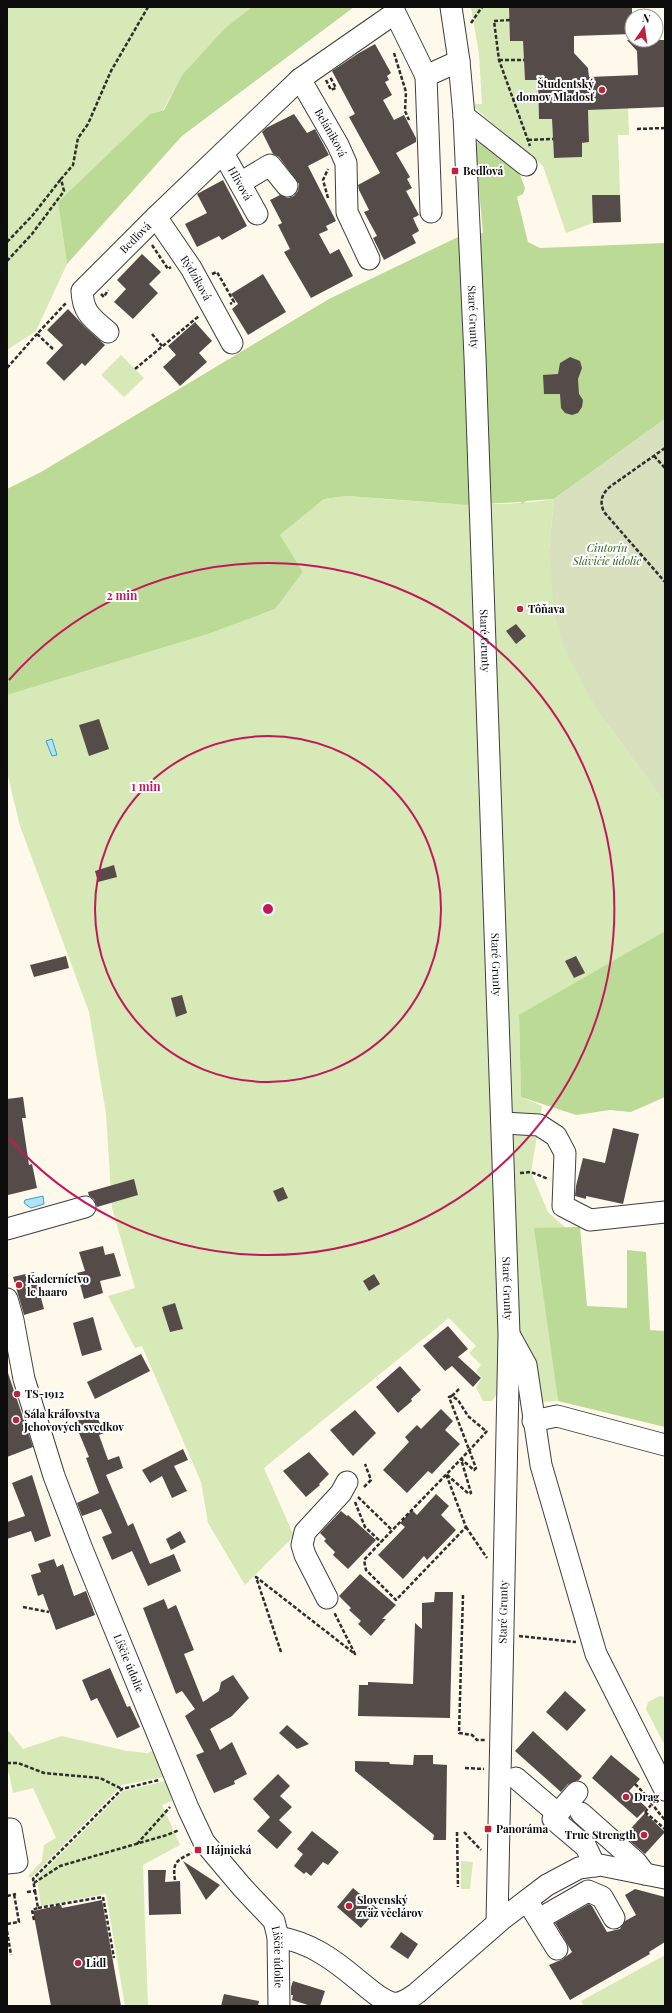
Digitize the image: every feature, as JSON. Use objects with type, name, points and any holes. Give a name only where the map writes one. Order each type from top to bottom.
[{"type":"street","name":"Staré Grunty","points":[[451,7],[459,61],[464,116],[503,1123],[509,1334],[497,1923]]},
{"type":"street","name":"Bedľová","points":[[108,332],[88,314],[83,303],[82,291],[223,153],[310,80],[395,13],[426,76],[431,212]]},
{"type":"street","points":[[426,76],[459,61]]},
{"type":"street","name":"Belániková","points":[[310,80],[346,163],[347,212],[369,259]]},
{"type":"street","points":[[464,116],[526,165]]},
{"type":"street","name":"Hlivová","points":[[223,153],[257,214]]},
{"type":"street","points":[[240,183],[270,165],[287,186]]},
{"type":"street","name":"Rýdziková","points":[[156,217],[191,268],[232,343]]},
{"type":"street","points":[[503,1123],[539,1125],[556,1136],[565,1153],[563,1206],[590,1220],[665,1212]]},
{"type":"street","points":[[7,1229],[85,1207]]},
{"type":"street","name":"Líščie údolie","points":[[7,1299],[13,1320],[24,1379],[54,1476],[82,1549],[174,1774],[204,1842],[242,1887],[274,1921],[278,1937],[279,2006]]},
{"type":"street","points":[[509,1334],[526,1365],[534,1429],[541,1465],[596,1654],[665,1790]]},
{"type":"street","points":[[507,1459],[534,1429],[557,1416],[665,1445]]},
{"type":"street","points":[[327,1598],[305,1555],[302,1545],[306,1532],[341,1493],[356,1485]]},
{"type":"street","points":[[516,1778],[558,1814]]},
{"type":"street","points":[[577,1792],[553,1819],[586,1847],[595,1866]]},
{"type":"street","points":[[581,1813],[656,1879]]},
{"type":"street","points":[[8,1825],[12,1862]]},
{"type":"street","points":[[278,1937],[292,1939],[331,1958],[377,1996],[393,2004],[406,2001],[417,1993],[497,1923],[547,1885],[579,1868],[595,1866],[656,1879]]},
{"type":"street","points":[[539,1919],[588,1891],[602,1897],[614,1918]]},
{"type":"street","points":[[526,1901],[557,1949]]},
{"type":"path","points":[[7,242],[32,216],[60,179],[73,166],[78,138],[88,124],[111,71],[148,7]]},
{"type":"path","points":[[471,24],[482,7]]},
{"type":"path","points":[[510,20],[494,21],[499,60],[533,157],[526,165]]},
{"type":"path","points":[[392,50],[406,92],[405,111],[411,123]]},
{"type":"path","points":[[499,60],[524,60]]},
{"type":"path","points":[[310,80],[325,79],[331,90],[336,88],[329,75]]},
{"type":"path","points":[[512,99],[539,100]]},
{"type":"path","points":[[637,129],[665,128]]},
{"type":"path","points":[[528,140],[553,139]]},
{"type":"path","points":[[331,164],[323,180],[331,203]]},
{"type":"path","points":[[7,261],[32,234],[64,191],[60,179]]},
{"type":"path","points":[[7,368],[68,301],[72,305]]},
{"type":"path","points":[[135,369],[204,312]]},
{"type":"path","points":[[37,334],[53,348]]},
{"type":"path","points":[[152,334],[162,346]]},
{"type":"path","points":[[664,450],[604,492],[601,500],[601,506],[604,512],[665,582]]},
{"type":"path","points":[[654,456],[665,468]]},
{"type":"path","points":[[459,1389],[449,1397],[476,1468],[474,1470],[461,1459]]},
{"type":"path","points":[[452,1396],[458,1400],[468,1416],[492,1435]]},
{"type":"path","points":[[466,1527],[396,1600],[366,1570],[364,1560],[487,1431]]},
{"type":"path","points":[[446,1474],[469,1494],[471,1493],[461,1459]]},
{"type":"path","points":[[356,1485],[371,1480],[365,1464]]},
{"type":"path","points":[[446,1474],[466,1527],[492,1564]]},
{"type":"path","points":[[381,1542],[365,1527],[354,1499],[357,1496],[392,1530]]},
{"type":"path","points":[[281,1652],[256,1577],[355,1654],[327,1598]]},
{"type":"path","points":[[463,1595],[460,1732],[472,1736],[477,1740],[489,1738]]},
{"type":"path","points":[[23,1607],[49,1612]]},
{"type":"path","points":[[503,1635],[593,1644]]},
{"type":"path","points":[[7,1763],[18,1763],[44,1773],[100,1778],[122,1789]]},
{"type":"path","points":[[465,1768],[480,1769]]},
{"type":"path","points":[[38,1908],[34,1879],[46,1865],[122,1789],[167,1778],[174,1774]]},
{"type":"path","points":[[635,1784],[650,1800],[651,1805],[665,1820]]},
{"type":"path","points":[[137,1844],[175,1801]]},
{"type":"path","points":[[651,1805],[645,1811],[665,1830]]},
{"type":"path","points":[[657,1823],[662,1817]]},
{"type":"path","points":[[34,1883],[60,1866],[167,1835],[185,1827]]},
{"type":"path","points":[[457,1832],[458,1887]]},
{"type":"path","points":[[464,1832],[476,1846]]},
{"type":"path","points":[[175,1880],[173,1870],[179,1859],[198,1850]]},
{"type":"path","points":[[27,1892],[35,1891]]},
{"type":"path","points":[[7,1896],[15,1894],[20,1922],[7,1924]]},
{"type":"path","points":[[34,1920],[32,1910],[103,1897],[114,1958]]},
{"type":"path","points":[[7,1931],[8,1947],[11,1954]]},
{"type":"green space","points":[[7,7],[252,7],[225,28],[182,75],[163,110],[150,114],[58,202],[67,264],[36,331],[7,350]]},
{"type":"green space","points":[[252,7],[354,7],[182,136],[67,264],[58,202],[150,114],[164,110],[182,75],[225,28]]},
{"type":"green space","points":[[471,7],[509,7],[523,41],[525,80],[538,80],[539,119],[552,119],[554,158],[582,157],[582,143],[589,142],[588,110],[628,108],[629,135],[618,135],[620,195],[593,195],[593,223],[566,233],[543,166],[523,151],[471,104],[482,104],[479,54]]},
{"type":"green space","points":[[485,138],[517,167],[525,188],[523,194],[517,197],[528,242],[540,248],[665,243],[665,419],[554,499],[526,501],[522,504],[521,502],[468,505],[347,496],[324,499],[280,535],[303,572],[275,609],[211,633],[7,695],[7,489],[41,472],[329,299],[458,237],[483,233],[475,144]]},
{"type":"green space","points":[[121,355],[144,378],[124,397],[101,375]]},
{"type":"green space","name":"Cintorín Slávičie údolie","points":[[665,419],[665,803],[599,713],[564,648],[555,616],[549,550],[554,499]]},
{"type":"green space","points":[[347,496],[450,504],[502,504],[554,499],[549,550],[599,713],[665,803],[665,931],[519,1016],[521,1097],[542,1106],[531,1172],[548,1212],[566,1228],[535,1228],[558,1401],[523,1403],[499,1391],[492,1401],[483,1401],[476,1387],[482,1378],[476,1371],[481,1365],[469,1353],[476,1346],[449,1318],[264,1468],[294,1536],[245,1585],[208,1523],[201,1482],[142,1346],[135,1348],[108,1296],[135,1288],[112,1208],[106,1113],[89,1012],[20,826],[7,772],[7,695],[211,633],[275,609],[303,572],[280,535],[324,499]]},
{"type":"green space","points":[[665,931],[665,1097],[631,1112],[610,1110],[576,1115],[521,1097],[519,1015]]},
{"type":"green space","points":[[580,1227],[587,1306],[627,1308],[627,1250],[646,1252],[650,1330],[665,1331],[665,1427],[558,1401],[534,1228]]},
{"type":"green space","points":[[660,1696],[665,1697],[665,1746],[646,1709],[648,1702]]},
{"type":"green space","points":[[7,1729],[23,1749],[62,1736],[127,1751],[147,1753],[152,1751],[164,1777],[122,1785],[31,1878],[28,1876],[42,1861],[44,1845],[56,1838],[33,1788],[13,1793],[9,1773],[7,1773]]},
{"type":"green space","points":[[166,1781],[172,1801],[162,1805],[180,1845],[143,1865],[148,2006],[125,2006],[106,1894],[41,1906],[37,1878],[123,1791]]},
{"type":"green space","points":[[461,1861],[473,1862],[470,1889],[461,1889]]},
{"type":"green space","points":[[665,1955],[665,2006],[584,2006],[581,2001]]},
{"type":"water","points":[[52,739],[57,755],[52,756],[46,741]]},
{"type":"water","points":[[43,1196],[44,1204],[31,1208],[24,1203],[25,1200]]},
{"type":"building","name":"Študentský domov Mladosť","points":[[509,7],[632,7],[624,8],[624,34],[574,36],[574,53],[588,68],[589,77],[638,75],[637,51],[634,48],[664,48],[665,40],[665,107],[588,110],[589,142],[582,143],[582,157],[554,158],[552,119],[539,119],[538,80],[525,80],[523,41],[510,41]]},
{"type":"building","points":[[375,44],[391,73],[387,76],[389,80],[385,82],[392,95],[383,100],[394,120],[404,115],[416,138],[416,142],[396,153],[410,177],[407,179],[412,188],[406,191],[419,215],[413,218],[419,231],[412,235],[416,243],[384,260],[373,238],[377,236],[364,212],[369,210],[358,185],[380,173],[349,117],[355,114],[332,71]]},
{"type":"building","points":[[294,114],[307,133],[315,129],[329,155],[308,166],[336,221],[326,226],[328,230],[319,234],[330,254],[339,249],[353,276],[311,298],[284,252],[290,249],[278,225],[282,223],[270,200],[280,195],[288,198],[294,196],[298,191],[299,184],[279,157],[273,154],[262,132],[266,128]]},
{"type":"building","points":[[223,180],[247,226],[222,240],[219,236],[197,247],[185,224],[207,213],[197,194]]},
{"type":"building","points":[[592,195],[620,195],[621,222],[593,223]]},
{"type":"building","points":[[142,254],[161,272],[149,284],[158,293],[133,319],[114,302],[126,289],[117,280]]},
{"type":"building","points":[[263,274],[286,312],[248,335],[232,309],[238,304],[231,294]]},
{"type":"building","points":[[68,309],[105,345],[85,366],[82,363],[64,381],[46,363],[63,345],[47,330]]},
{"type":"building","points":[[195,322],[212,341],[199,353],[207,362],[180,386],[163,367],[176,355],[168,346]]},
{"type":"building","points":[[570,357],[580,361],[582,368],[578,379],[579,394],[583,400],[582,407],[578,413],[572,415],[565,413],[561,408],[560,394],[544,394],[543,375],[558,374],[560,363]]},
{"type":"building","points":[[516,624],[526,636],[516,644],[506,631]]},
{"type":"building","points":[[99,719],[109,749],[89,756],[79,725]]},
{"type":"building","points":[[114,865],[117,877],[98,882],[95,871]]},
{"type":"building","points":[[66,956],[69,968],[34,977],[30,965]]},
{"type":"building","points":[[576,956],[585,973],[574,978],[565,961]]},
{"type":"building","points":[[182,995],[187,1013],[176,1017],[171,998]]},
{"type":"building","points":[[23,1097],[26,1118],[22,1118],[29,1165],[32,1164],[37,1188],[8,1195],[7,1099]]},
{"type":"building","points":[[613,1128],[639,1134],[623,1204],[586,1196],[586,1199],[575,1196],[583,1158],[605,1163]]},
{"type":"building","points":[[134,1179],[138,1195],[97,1207],[94,1199],[89,1196],[88,1192]]},
{"type":"building","points":[[283,1187],[288,1198],[278,1202],[273,1191]]},
{"type":"building","points":[[103,1246],[105,1255],[114,1253],[121,1276],[100,1281],[103,1293],[84,1299],[77,1273],[85,1271],[79,1252]]},
{"type":"building","points":[[34,1272],[44,1309],[24,1315],[13,1277]]},
{"type":"building","points":[[374,1274],[380,1284],[369,1291],[363,1281]]},
{"type":"building","points":[[175,1303],[183,1329],[170,1332],[162,1307]]},
{"type":"building","points":[[93,1317],[102,1350],[82,1356],[73,1323]]},
{"type":"building","points":[[448,1326],[468,1349],[458,1357],[481,1378],[473,1387],[452,1366],[445,1371],[423,1346]]},
{"type":"building","points":[[141,1354],[150,1371],[95,1399],[87,1382]]},
{"type":"building","points":[[400,1366],[421,1390],[411,1399],[412,1401],[398,1413],[376,1387]]},
{"type":"building","points":[[8,1373],[33,1447],[7,1457],[7,1374]]},
{"type":"building","points":[[441,1409],[453,1421],[445,1430],[460,1444],[432,1474],[428,1471],[407,1493],[383,1470],[409,1442],[405,1437],[417,1425],[421,1429]]},
{"type":"building","points":[[355,1410],[376,1433],[353,1456],[330,1430]]},
{"type":"building","points":[[95,1412],[104,1433],[99,1435],[108,1460],[119,1456],[123,1468],[106,1475],[128,1526],[133,1523],[150,1564],[174,1554],[181,1571],[148,1586],[132,1551],[112,1560],[102,1537],[112,1533],[101,1509],[82,1516],[77,1503],[99,1493],[86,1458],[89,1457],[74,1421]]},
{"type":"building","points":[[183,1449],[188,1460],[174,1466],[187,1491],[172,1498],[162,1476],[150,1483],[142,1470]]},
{"type":"building","points":[[309,1452],[329,1474],[319,1484],[320,1485],[306,1497],[283,1471]]},
{"type":"building","points":[[32,1475],[51,1536],[35,1542],[31,1531],[7,1539],[7,1522],[25,1516],[12,1483]]},
{"type":"building","points":[[436,1494],[449,1506],[441,1515],[456,1530],[427,1560],[424,1556],[403,1579],[378,1555],[405,1527],[400,1523],[412,1510],[417,1515]]},
{"type":"building","points":[[341,1511],[347,1516],[348,1515],[376,1540],[348,1569],[333,1555],[335,1552],[324,1541],[326,1539],[320,1533]]},
{"type":"building","points":[[180,1531],[186,1542],[171,1550],[166,1539]]},
{"type":"building","points":[[54,1559],[57,1567],[63,1564],[74,1596],[86,1591],[95,1615],[56,1630],[43,1594],[38,1596],[31,1575],[41,1572],[38,1564]]},
{"type":"building","points":[[360,1574],[396,1605],[382,1619],[386,1619],[371,1636],[358,1624],[361,1621],[349,1610],[351,1608],[339,1596]]},
{"type":"building","points":[[435,1592],[453,1592],[450,1718],[358,1716],[359,1685],[368,1685],[368,1682],[413,1684],[415,1623],[422,1629],[422,1603],[434,1602]]},
{"type":"building","points":[[164,1599],[168,1609],[176,1605],[194,1650],[184,1654],[203,1702],[219,1691],[221,1682],[233,1675],[249,1698],[232,1716],[210,1729],[220,1750],[232,1742],[247,1774],[234,1781],[235,1784],[214,1793],[196,1755],[204,1752],[185,1716],[195,1709],[182,1691],[176,1694],[143,1608]]},
{"type":"building","points":[[110,1668],[127,1707],[130,1706],[140,1727],[117,1738],[97,1698],[91,1701],[82,1680]]},
{"type":"building","points":[[565,1691],[586,1710],[567,1731],[546,1712]]},
{"type":"building","points":[[287,1725],[309,1744],[297,1749],[279,1733]]},
{"type":"building","points":[[533,1731],[582,1776],[579,1780],[568,1784],[561,1792],[515,1751]]},
{"type":"building","points":[[414,1755],[433,1755],[433,1764],[447,1765],[446,1840],[433,1840],[434,1835],[355,1771],[355,1761],[389,1762],[390,1764],[413,1765]]},
{"type":"building","points":[[611,1755],[640,1779],[629,1791],[647,1808],[637,1818],[592,1778]]},
{"type":"building","points":[[278,1774],[290,1786],[280,1796],[292,1807],[279,1820],[292,1832],[277,1849],[257,1831],[270,1817],[253,1799]]},
{"type":"building","name":"True Strength","points":[[645,1813],[665,1832],[645,1854],[624,1836]]},
{"type":"building","points":[[312,1831],[339,1852],[328,1865],[323,1862],[311,1876],[306,1872],[304,1874],[294,1866],[303,1854],[297,1849]]},
{"type":"building","points":[[183,1861],[220,1885],[206,1900]]},
{"type":"building","points":[[148,1870],[166,1870],[165,1882],[180,1881],[181,1914],[149,1915]]},
{"type":"building","points":[[353,1888],[378,1909],[361,1928],[337,1907]]},
{"type":"building","points":[[635,1889],[665,1897],[665,1942],[649,1952],[650,1954],[570,2000],[549,1965],[563,1959],[572,1952],[555,1923],[589,1904],[592,1906],[607,1932],[620,1929],[625,1921],[636,1915],[625,1895]]},
{"type":"building","name":"Lidl","points":[[102,1900],[121,2006],[51,2006],[33,1911],[61,1905],[62,1908]]},
{"type":"building","points":[[401,1932],[418,1944],[408,1959],[390,1947]]},
{"type":"building","points":[[293,1981],[325,1991],[320,2006],[311,2006],[292,2000],[293,1995],[291,1995],[291,1987]]},
{"type":"building","points":[[224,1994],[259,2001],[258,2006],[221,2006]]},
{"type":"place","name":"Študentský domov Mladosť","points":[[602,90]]},
{"type":"place","name":"Bedľová","points":[[455,171]]},
{"type":"place","name":"Tôňava","points":[[520,609]]},
{"type":"place","name":"Kaderníctvo le haaro","points":[[19,1285]]},
{"type":"place","name":"TS-1912","points":[[17,1394]]},
{"type":"place","name":"Sála kráľovstva Jehovových svedkov","points":[[16,1420]]},
{"type":"place","name":"Drag","points":[[626,1797]]},
{"type":"place","name":"Panoráma","points":[[488,1829]]},
{"type":"place","name":"True Strength","points":[[644,1835]]},
{"type":"place","name":"Hájnická","points":[[198,1850]]},
{"type":"place","name":"Slovenský zväz včelárov","points":[[349,1906]]},
{"type":"place","name":"Lidl","points":[[78,1963]]}]
